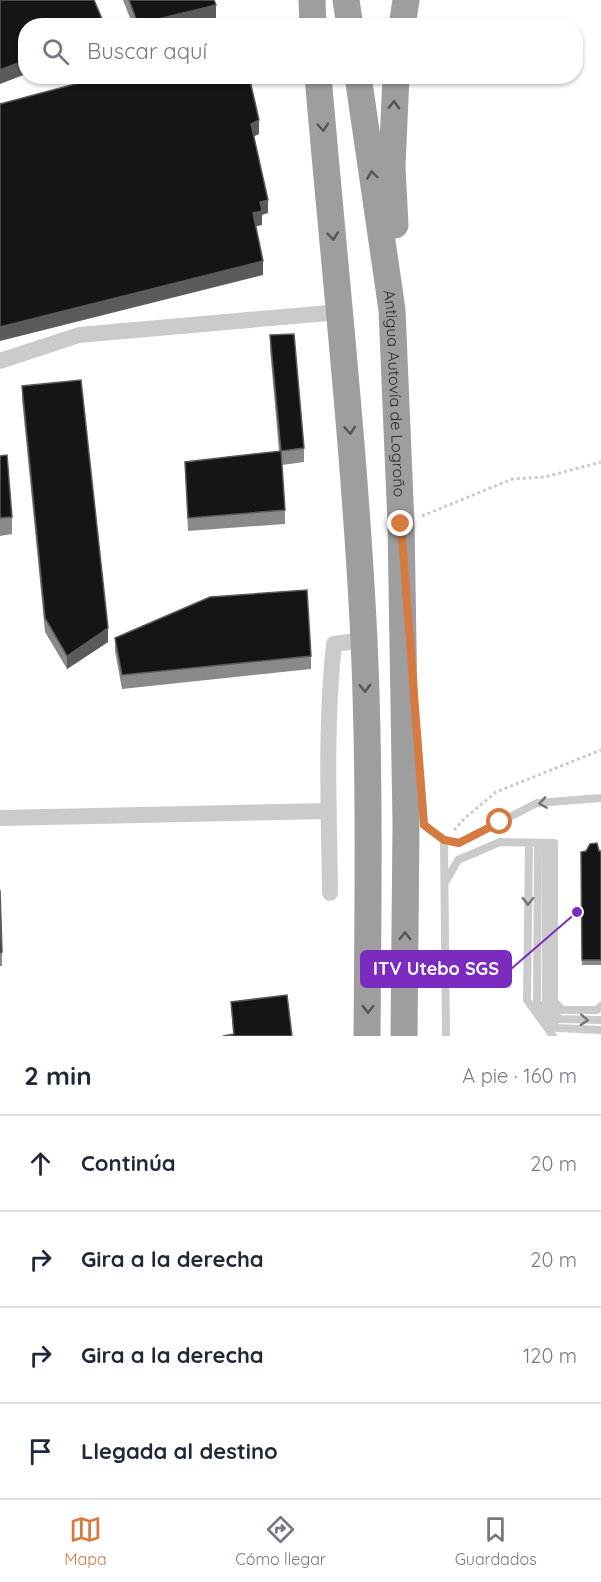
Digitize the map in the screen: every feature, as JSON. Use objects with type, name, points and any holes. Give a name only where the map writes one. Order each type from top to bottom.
[{"type":"highway","points":[[346,0],[349,18]]},
{"type":"highway","points":[[403,18],[406,0]]},
{"type":"highway","points":[[319,84],[340,312],[364,640],[369,825],[367,1036]]},
{"type":"highway","name":"Antigua Autovía de Logroño","points":[[359,84],[392,310],[401,524],[406,824],[404,1036]]},
{"type":"highway","points":[[392,310],[396,276],[392,167],[396,84]]},
{"type":"street","points":[[0,361],[79,335],[340,312]]},
{"type":"street","points":[[330,893],[331,674],[334,644],[364,640]]},
{"type":"street","points":[[0,818],[329,811]]},
{"type":"lane","points":[[401,524],[414,686]]},
{"type":"lane","points":[[417,732],[424,825],[444,840],[459,843],[537,803],[601,798]]},
{"type":"lane","points":[[444,840],[446,1036]]},
{"type":"lane","points":[[445,883],[458,860],[500,842],[554,843],[554,1001],[562,1010],[597,1010],[601,1006]]},
{"type":"lane","points":[[538,843],[546,1002],[559,1019],[601,1020]]},
{"type":"lane","points":[[538,843],[537,1002],[557,1028],[601,1030]]},
{"type":"lane","points":[[538,843],[527,1000],[553,1036]]},
{"type":"path","points":[[401,524],[512,479],[545,477],[601,462]]},
{"type":"path","points":[[444,840],[465,818],[496,792],[601,750]]},
{"type":"building","points":[[0,0],[94,0],[102,18],[18,18],[18,63],[0,70]]},
{"type":"building","points":[[129,0],[214,0],[216,5],[163,18],[136,18]]},
{"type":"building","points":[[75,84],[251,84],[259,120],[251,124],[268,200],[260,202],[262,211],[253,213],[263,261],[0,327],[0,104]]},
{"type":"building","points":[[294,334],[304,448],[281,451],[270,335]]},
{"type":"building","points":[[81,380],[108,628],[67,656],[45,618],[22,386]]},
{"type":"building","points":[[281,451],[285,510],[188,518],[185,462]]},
{"type":"building","points":[[7,455],[12,517],[0,518],[0,456]]},
{"type":"building","points":[[307,590],[311,656],[122,675],[115,638],[210,597]]},
{"type":"building","points":[[597,843],[601,851],[601,960],[582,960],[581,852],[586,851],[590,844]]},
{"type":"building","points":[[0,890],[2,952],[0,953]]},
{"type":"building","points":[[287,995],[292,1036],[223,1036],[234,1034],[231,1002]]},
{"type":"place","name":"ITV Utebo SGS","points":[[577,912]]},
{"type":"route","points":[[401,524],[424,825],[444,840],[459,843],[500,822]]}]
